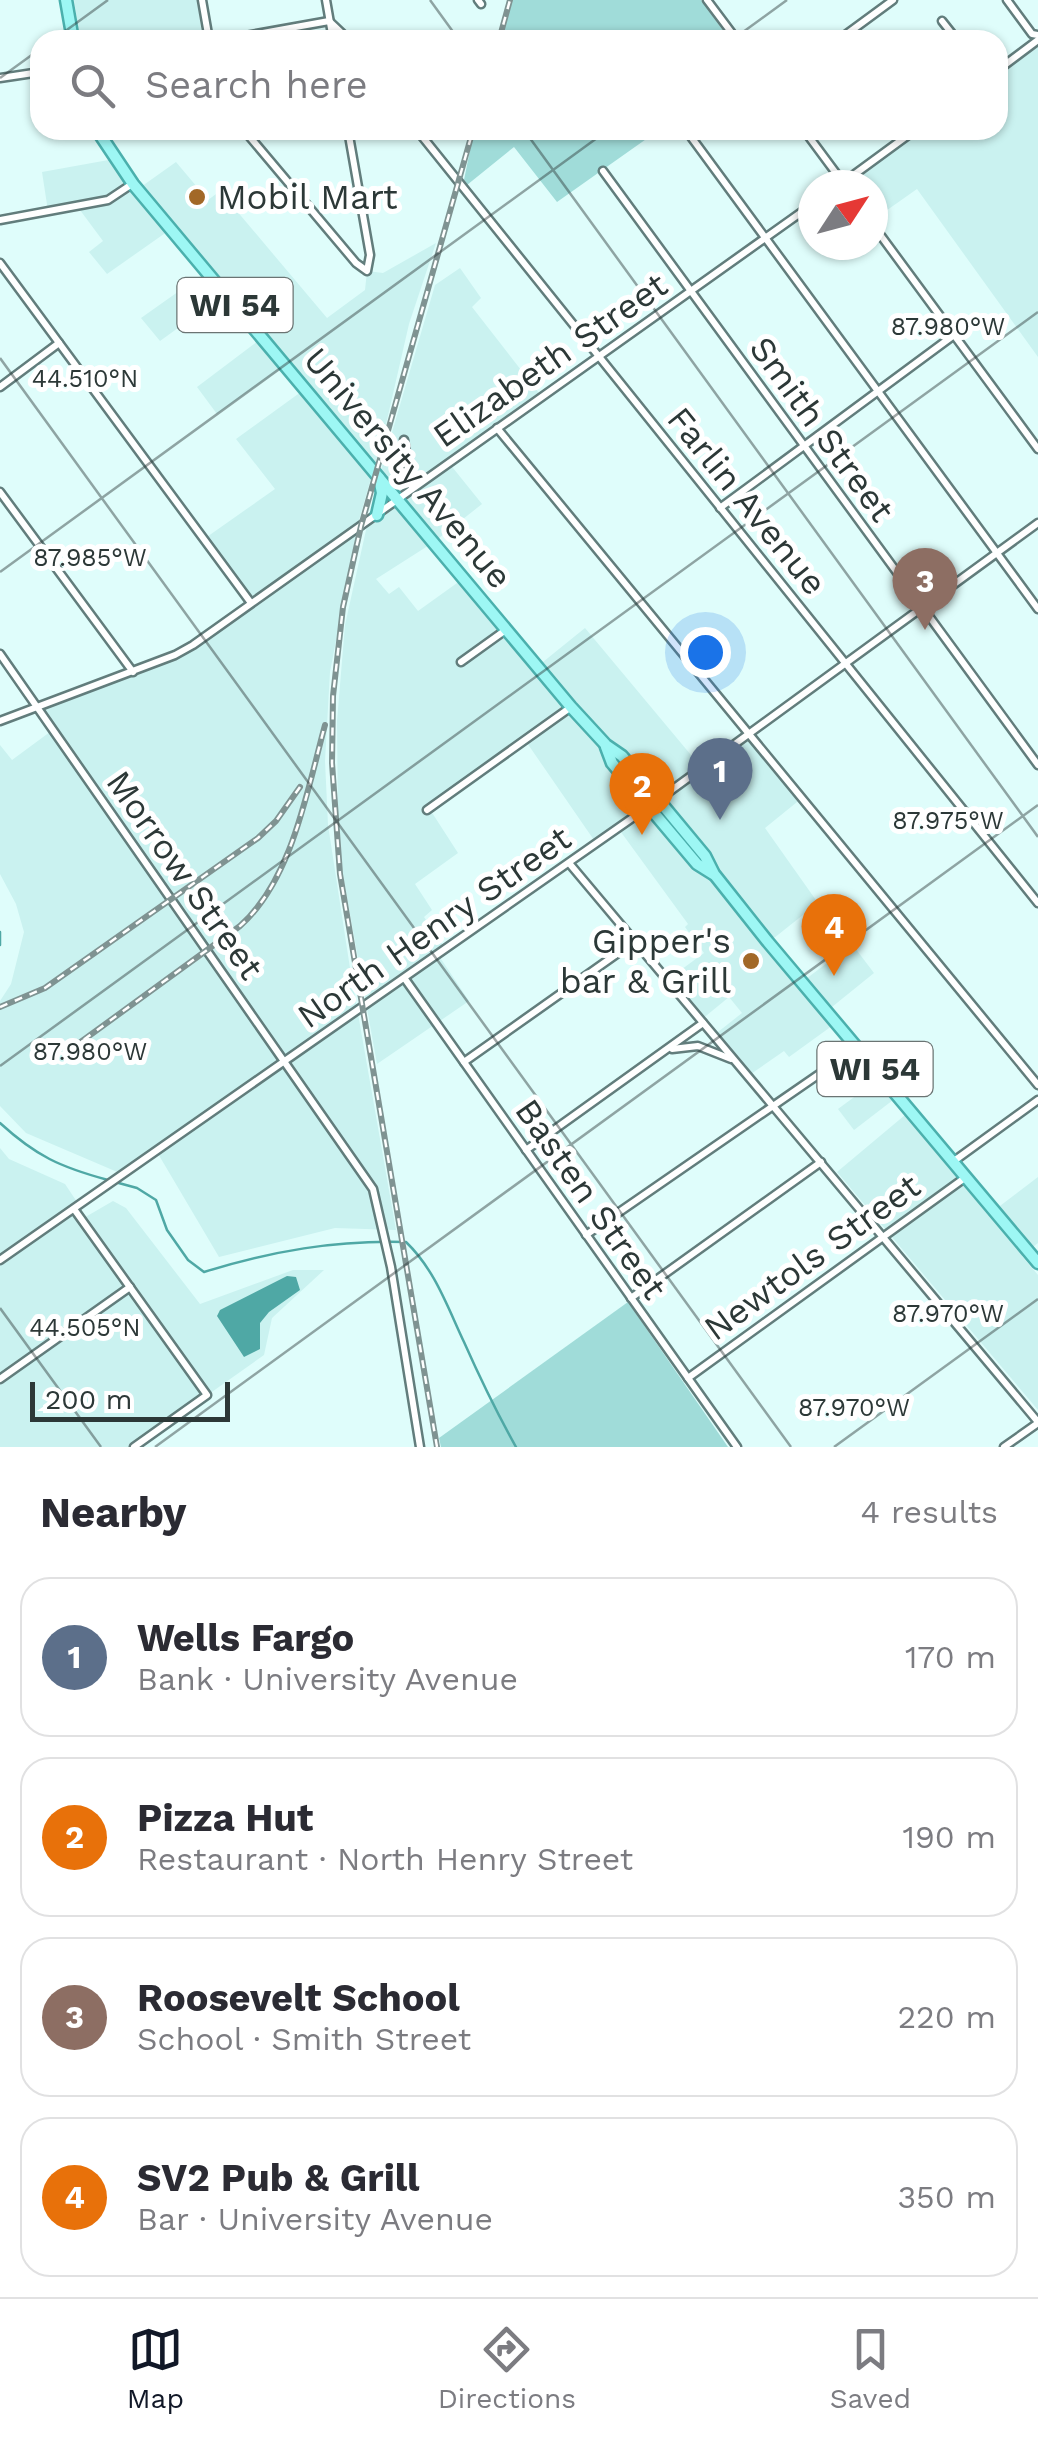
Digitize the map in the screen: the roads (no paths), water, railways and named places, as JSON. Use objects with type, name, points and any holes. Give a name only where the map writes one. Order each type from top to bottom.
[{"type":"main road","points":[[66,0],[71,30]]},
{"type":"main road","name":"University Avenue","points":[[104,140],[133,184],[606,745],[612,763],[653,803],[697,864],[714,874],[1038,1263]]},
{"type":"main road","points":[[376,514],[382,493],[379,477]]},
{"type":"street","points":[[202,0],[206,30]]},
{"type":"street","points":[[326,0],[331,30]]},
{"type":"street","points":[[707,0],[730,30]]},
{"type":"street","points":[[852,30],[893,0]]},
{"type":"street","points":[[1007,0],[1038,38],[1008,62]]},
{"type":"street","points":[[279,30],[330,21]]},
{"type":"street","points":[[330,21],[339,30]]},
{"type":"street","points":[[942,21],[949,30]]},
{"type":"street","points":[[0,78],[30,74]]},
{"type":"street","points":[[252,140],[356,263],[368,271],[370,255],[350,140]]},
{"type":"street","name":"Farlin Avenue","points":[[425,140],[1038,903]]},
{"type":"street","points":[[693,140],[1038,609]]},
{"type":"street","points":[[811,140],[833,170]]},
{"type":"street","points":[[862,170],[902,140]]},
{"type":"street","name":"Smith Street","points":[[604,171],[1038,764]]},
{"type":"street","points":[[0,220],[108,200],[133,184]]},
{"type":"street","name":"Elizabeth Street","points":[[0,721],[175,656],[798,215]]},
{"type":"street","points":[[888,245],[1038,449]]},
{"type":"street","points":[[0,263],[251,603]]},
{"type":"street","points":[[720,508],[954,335]]},
{"type":"street","points":[[0,386],[59,343]]},
{"type":"street","points":[[498,428],[1038,1085]]},
{"type":"street","points":[[404,440],[412,488]]},
{"type":"street","points":[[0,492],[133,672]]},
{"type":"street","name":"North Henry Street","points":[[0,1260],[569,863],[1038,522]]},
{"type":"street","points":[[461,662],[507,629]]},
{"type":"street","name":"Morrow Street","points":[[0,654],[366,1176],[378,1199],[420,1447]]},
{"type":"street","points":[[426,810],[571,707]]},
{"type":"street","points":[[569,863],[1038,1422],[1004,1447]]},
{"type":"street","points":[[464,1062],[635,941]]},
{"type":"street","name":"Basten Street","points":[[405,979],[737,1447]]},
{"type":"street","points":[[526,1150],[704,1023]]},
{"type":"street","points":[[662,1053],[698,1046],[738,1064]]},
{"type":"street","points":[[586,1235],[857,1048]]},
{"type":"street","name":"Newtols Street","points":[[953,1162],[1038,1100]]},
{"type":"street","points":[[631,1298],[821,1162]]},
{"type":"street","name":"Newtols Street","points":[[688,1378],[966,1177]]},
{"type":"street","points":[[74,1208],[208,1395],[134,1447]]},
{"type":"street","points":[[0,1380],[130,1287]]},
{"type":"waterway","points":[[0,932],[0,945]]},
{"type":"waterway","points":[[0,1123],[50,1159],[108,1180]]},
{"type":"waterway","points":[[115,1182],[137,1188],[156,1200],[167,1230],[188,1260],[204,1272],[304,1248],[406,1242],[440,1289],[516,1447]]},
{"type":"railway","points":[[502,30],[510,0]]},
{"type":"railway","points":[[437,1447],[340,874],[332,763],[333,696],[343,607],[361,526],[470,140]]},
{"type":"railway","points":[[71,1049],[240,926],[258,907],[273,884],[295,833],[325,725]]},
{"type":"railway","points":[[0,1007],[45,988],[258,838],[276,821],[300,787]]},
{"type":"place","name":"Mobil Mart","points":[[197,197]]},
{"type":"place","name":"Roosevelt School","points":[[925,630]]},
{"type":"place","name":"Wells Fargo","points":[[720,820]]},
{"type":"place","name":"Pizza Hut","points":[[642,835]]},
{"type":"place","name":"Gipper's bar & Grill","points":[[751,961]]},
{"type":"place","name":"SV2 Pub & Grill","points":[[834,976]]}]
